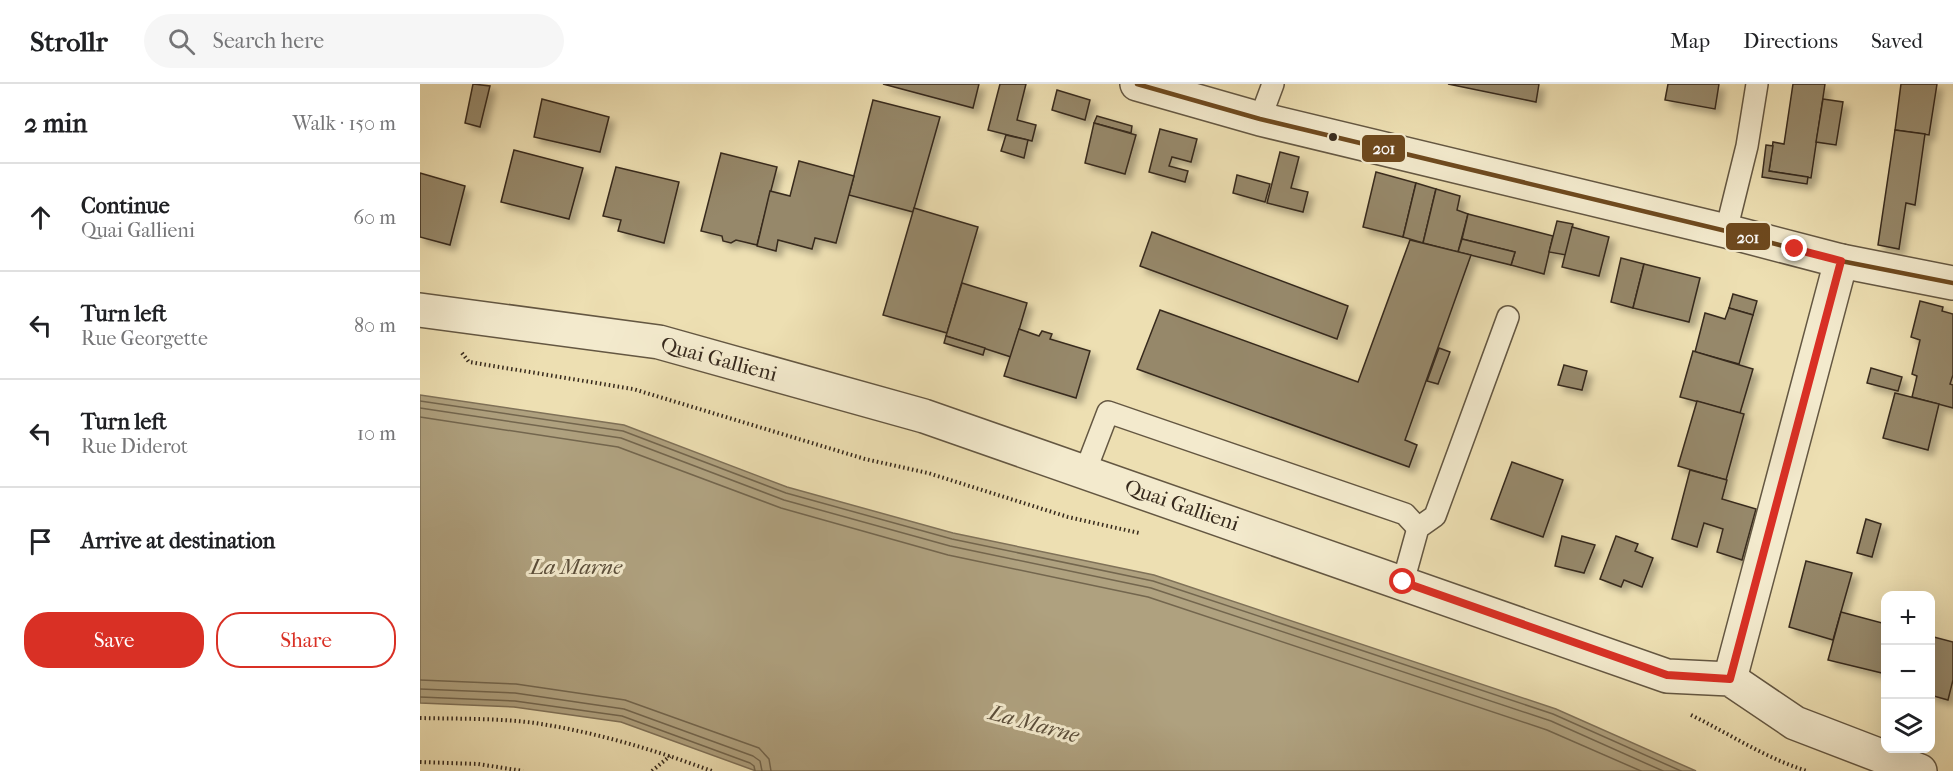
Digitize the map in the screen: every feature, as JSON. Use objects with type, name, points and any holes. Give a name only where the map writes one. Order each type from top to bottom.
[{"type":"street","points":[[1137,84],[1260,119],[1726,231],[1841,261],[1953,283]]},
{"type":"street","points":[[1841,261],[1730,679],[1795,723],[1920,771]]},
{"type":"street","name":"Quai Gallieni","points":[[420,310],[659,342],[924,416],[1667,675],[1730,679]]},
{"type":"lane","points":[[1260,119],[1273,84]]},
{"type":"lane","points":[[1726,231],[1747,146],[1757,84]]},
{"type":"lane","points":[[1403,582],[1418,528],[1435,516],[1508,317]]},
{"type":"lane","points":[[1085,472],[1108,412],[1405,514],[1418,528]]},
{"type":"path","points":[[460,350],[469,362],[633,389],[865,459],[928,473],[1068,517],[1142,533]]},
{"type":"path","points":[[420,718],[533,723],[571,729],[634,745],[712,771]]},
{"type":"path","points":[[652,771],[670,756]]},
{"type":"path","points":[[420,762],[478,764],[523,771]]},
{"type":"water","name":"La Marne","points":[[420,395],[624,425],[787,487],[953,533],[1154,575],[1556,709],[1696,771],[756,771],[621,722],[514,707],[420,703]]},
{"type":"building","points":[[473,84],[490,86],[480,127],[465,123]]},
{"type":"building","points":[[883,84],[979,84],[973,108]]},
{"type":"building","points":[[1000,84],[1026,84],[1017,120],[1036,125],[1032,141],[988,130]]},
{"type":"building","points":[[1448,84],[1539,84],[1536,102]]},
{"type":"building","points":[[1668,84],[1719,84],[1715,109],[1665,100]]},
{"type":"building","points":[[1793,84],[1825,84],[1811,178],[1769,171],[1773,142],[1784,144]]},
{"type":"building","points":[[1901,84],[1937,84],[1929,135],[1895,130]]},
{"type":"building","points":[[1057,90],[1090,100],[1085,120],[1052,110]]},
{"type":"building","points":[[542,99],[609,117],[600,152],[534,137]]},
{"type":"building","points":[[1823,99],[1843,102],[1836,145],[1816,142]]},
{"type":"building","points":[[873,100],[940,117],[913,212],[849,195]]},
{"type":"building","points":[[1097,116],[1132,126],[1131,133],[1094,123]]},
{"type":"building","points":[[1094,123],[1136,135],[1125,174],[1085,163]]},
{"type":"building","points":[[1160,129],[1197,139],[1191,162],[1172,157],[1169,166],[1188,171],[1185,182],[1149,172]]},
{"type":"building","points":[[1895,130],[1925,134],[1915,205],[1906,203],[1899,249],[1878,245]]},
{"type":"building","points":[[1006,135],[1028,140],[1024,158],[1001,151]]},
{"type":"building","points":[[1766,145],[1773,146],[1769,171],[1808,177],[1807,184],[1762,177]]},
{"type":"building","points":[[514,150],[583,168],[569,219],[501,202]]},
{"type":"building","points":[[1280,152],[1299,157],[1291,188],[1308,192],[1303,212],[1267,203]]},
{"type":"building","points":[[721,153],[777,167],[757,245],[736,240],[731,243],[723,241],[722,236],[701,231]]},
{"type":"building","points":[[799,161],[854,176],[836,243],[815,238],[812,249],[778,240],[776,251],[757,246],[770,191],[790,196]]},
{"type":"building","points":[[616,167],[679,182],[664,243],[618,231],[621,220],[603,216]]},
{"type":"building","points":[[1376,172],[1416,183],[1403,237],[1363,227]]},
{"type":"building","points":[[420,173],[465,186],[450,245],[420,237]]},
{"type":"building","points":[[1237,175],[1270,184],[1265,202],[1233,193]]},
{"type":"building","points":[[1416,183],[1436,189],[1423,243],[1403,237]]},
{"type":"building","points":[[1436,189],[1460,196],[1457,210],[1468,214],[1458,252],[1423,243]]},
{"type":"building","points":[[914,208],[978,227],[947,333],[883,315]]},
{"type":"building","points":[[1468,214],[1553,236],[1544,274],[1511,265],[1515,252],[1462,239]]},
{"type":"building","points":[[1557,221],[1573,224],[1566,255],[1549,252]]},
{"type":"building","points":[[1572,227],[1609,237],[1599,276],[1562,267]]},
{"type":"building","points":[[1152,232],[1348,306],[1337,339],[1140,266]]},
{"type":"building","points":[[1462,239],[1515,252],[1511,265],[1458,252]]},
{"type":"building","points":[[1410,240],[1471,255],[1405,440],[1417,445],[1409,467],[1137,369],[1160,310],[1358,382]]},
{"type":"building","points":[[1621,258],[1644,264],[1633,308],[1611,302]]},
{"type":"building","points":[[1644,264],[1700,278],[1689,322],[1633,308]]},
{"type":"building","points":[[962,283],[1027,303],[1011,357],[946,336]]},
{"type":"building","points":[[1733,294],[1757,301],[1753,315],[1729,308]]},
{"type":"building","points":[[1920,301],[1943,307],[1942,311],[1953,314],[1953,375],[1950,384],[1953,385],[1953,408],[1912,397],[1917,376],[1912,374],[1920,340],[1911,337]]},
{"type":"building","points":[[1729,308],[1753,315],[1739,364],[1695,352],[1705,313],[1725,319]]},
{"type":"building","points":[[1019,329],[1039,336],[1042,331],[1052,334],[1050,339],[1090,351],[1076,398],[1004,376]]},
{"type":"building","points":[[946,336],[985,348],[983,355],[944,343]]},
{"type":"building","points":[[1439,348],[1450,352],[1438,384],[1427,381]]},
{"type":"building","points":[[1693,351],[1753,369],[1740,413],[1680,397]]},
{"type":"building","points":[[1564,365],[1587,371],[1582,390],[1558,385]]},
{"type":"building","points":[[1871,368],[1902,377],[1898,391],[1867,383]]},
{"type":"building","points":[[1895,393],[1939,404],[1928,450],[1883,438]]},
{"type":"building","points":[[1697,401],[1744,414],[1726,480],[1678,466]]},
{"type":"building","points":[[1512,462],[1563,480],[1543,537],[1491,519]]},
{"type":"building","points":[[1690,470],[1727,480],[1722,499],[1756,509],[1742,560],[1717,552],[1723,529],[1704,523],[1697,547],[1672,539]]},
{"type":"building","points":[[1866,519],[1881,524],[1872,557],[1857,553]]},
{"type":"building","points":[[1562,536],[1595,545],[1584,573],[1555,566]]},
{"type":"building","points":[[1616,536],[1638,544],[1635,551],[1653,558],[1642,587],[1624,580],[1621,587],[1600,579]]},
{"type":"building","points":[[1806,561],[1852,573],[1833,640],[1789,627]]},
{"type":"building","points":[[1841,612],[1881,623],[1881,673],[1828,660]]},
{"type":"building","points":[[1935,637],[1953,642],[1953,680],[1948,700],[1935,696]]},
{"type":"transit line","name":"201","points":[[1137,84],[1260,119],[1726,231],[1841,261],[1953,283]]},
{"type":"route","points":[[1403,582],[1667,675],[1730,679],[1841,261],[1795,249]]}]
